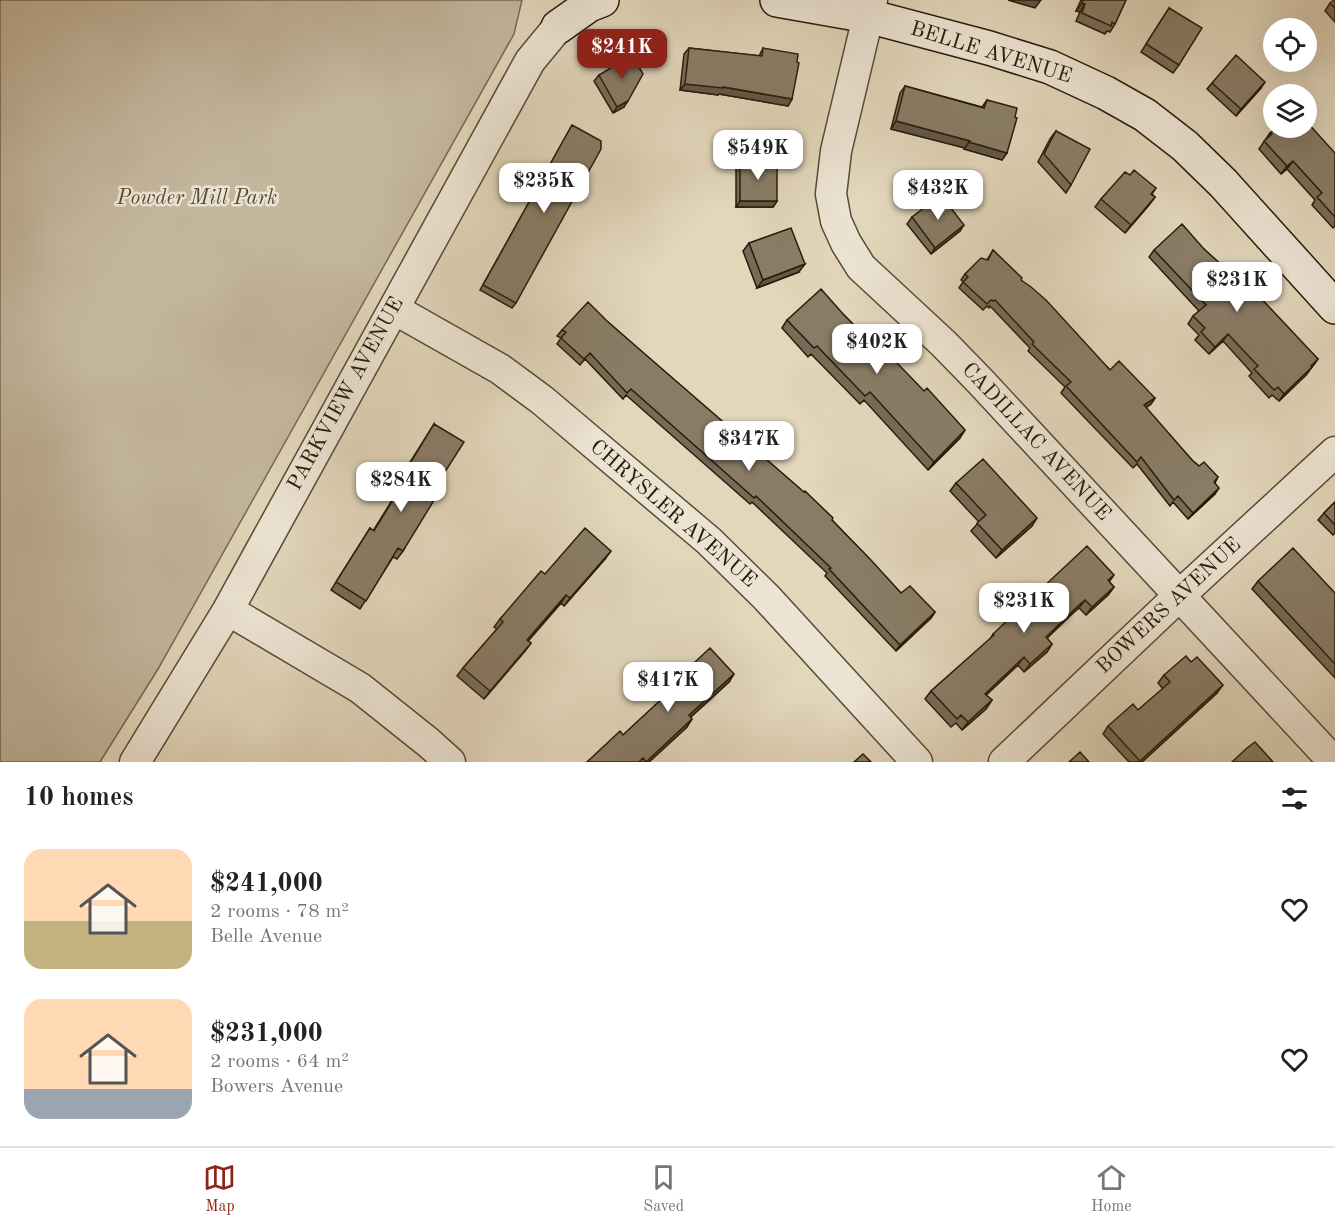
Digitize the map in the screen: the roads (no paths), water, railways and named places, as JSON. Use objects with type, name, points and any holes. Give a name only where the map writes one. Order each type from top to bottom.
[{"type":"street","points":[[558,27],[589,5],[602,0]]},
{"type":"street","name":"BELLE AVENUE","points":[[777,0],[870,8],[1050,67],[1106,93],[1145,115],[1185,146],[1223,183],[1335,306]]},
{"type":"street","name":"CADILLAC AVENUE","points":[[870,8],[836,151],[831,194],[836,221],[846,243],[861,267],[944,344],[1334,762]]},
{"type":"street","name":"PARKVIEW AVENUE","points":[[135,762],[228,610],[530,61],[558,27]]},
{"type":"street","name":"CHRYSLER AVENUE","points":[[394,309],[500,369],[543,400],[709,541],[766,597],[917,762]]},
{"type":"street","name":"BOWERS AVENUE","points":[[1004,762],[1335,452]]},
{"type":"street","points":[[228,610],[360,688],[450,762]]},
{"type":"park label","name":"Powder Mill Park","points":[[197,198]]}]
